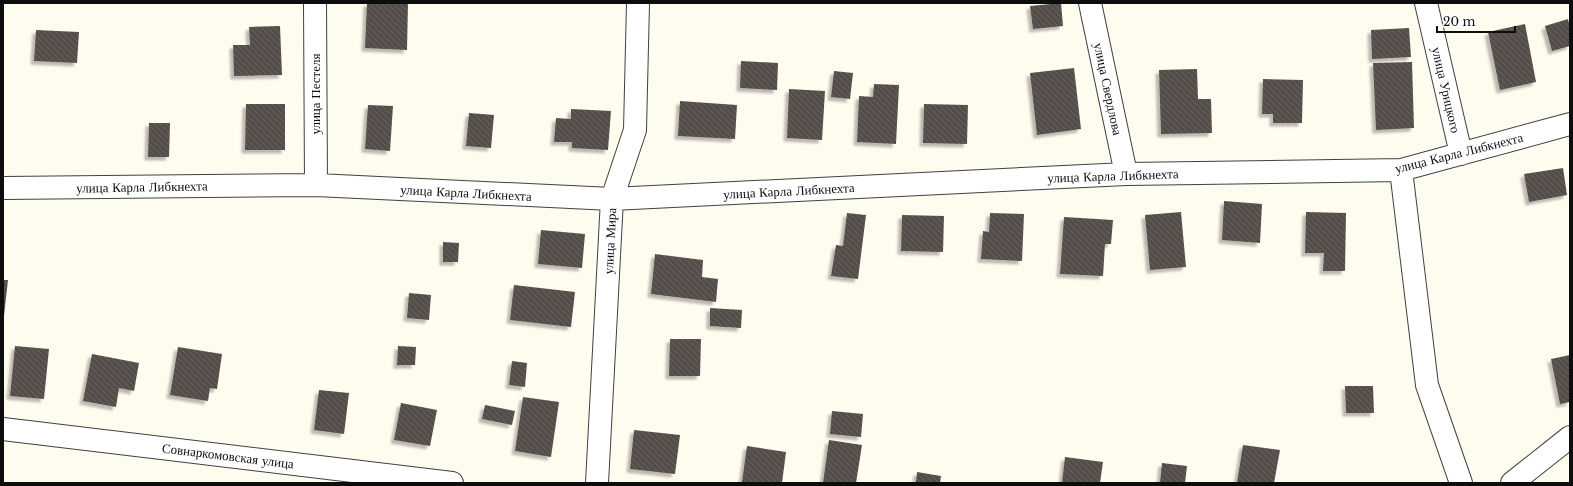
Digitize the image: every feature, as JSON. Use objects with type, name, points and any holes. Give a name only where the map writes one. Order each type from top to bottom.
[{"type":"street","name":"улица Пестеля","points":[[315,3],[316,185]]},
{"type":"street","name":"улица Мира","points":[[597,483],[612,200],[634,130],[638,3]]},
{"type":"street","name":"улица Свердлова","points":[[1090,3],[1126,174]]},
{"type":"street","name":"улица Урицкого","points":[[1426,3],[1460,154]]},
{"type":"street","name":"улица Карла Либкнехта","points":[[3,188],[316,185],[612,200],[1126,174],[1401,170],[1570,124]]},
{"type":"street","points":[[1401,170],[1427,384],[1461,483]]},
{"type":"street","name":"Совнаркомовская улица","points":[[3,429],[452,483]]},
{"type":"street","points":[[1512,483],[1570,437]]},
{"type":"building","points":[[367,3],[408,3],[407,50],[365,48]]},
{"type":"building","points":[[1061,3],[1063,26],[1033,29],[1030,6]]},
{"type":"building","points":[[1568,19],[1570,27],[1570,46],[1552,51],[1545,26]]},
{"type":"building","points":[[1525,24],[1536,82],[1500,90],[1488,32]]},
{"type":"building","points":[[280,26],[282,75],[234,76],[233,45],[250,45],[249,27]]},
{"type":"building","points":[[1409,28],[1411,57],[1372,59],[1371,30]]},
{"type":"building","points":[[36,30],[79,32],[77,63],[34,61]]},
{"type":"building","points":[[741,61],[778,63],[777,90],[740,88]]},
{"type":"building","points":[[1412,62],[1414,128],[1376,130],[1373,63]]},
{"type":"building","points":[[1074,68],[1081,129],[1037,135],[1030,73]]},
{"type":"building","points":[[1197,69],[1198,99],[1211,99],[1212,133],[1161,134],[1159,70]]},
{"type":"building","points":[[834,71],[853,73],[850,99],[831,97]]},
{"type":"building","points":[[1263,79],[1303,80],[1302,123],[1273,123],[1273,114],[1262,114]]},
{"type":"building","points":[[874,84],[899,85],[896,144],[857,142],[859,96],[873,97]]},
{"type":"building","points":[[789,89],[825,91],[822,140],[787,138]]},
{"type":"building","points":[[680,101],[737,105],[735,139],[678,136]]},
{"type":"building","points":[[246,104],[285,104],[285,150],[245,150]]},
{"type":"building","points":[[924,104],[968,105],[967,144],[923,143]]},
{"type":"building","points":[[368,105],[393,106],[390,151],[365,149]]},
{"type":"building","points":[[571,109],[611,111],[608,150],[572,148],[572,142],[554,142],[556,118],[571,119]]},
{"type":"building","points":[[469,113],[494,115],[491,148],[466,146]]},
{"type":"building","points":[[149,123],[170,123],[169,157],[148,157]]},
{"type":"building","points":[[1563,168],[1567,195],[1529,202],[1524,174]]},
{"type":"building","points":[[1224,201],[1262,204],[1260,243],[1222,240]]},
{"type":"building","points":[[1181,212],[1186,267],[1150,270],[1145,215]]},
{"type":"building","points":[[1306,212],[1346,213],[1345,271],[1323,271],[1324,253],[1305,253]]},
{"type":"building","points":[[847,213],[866,215],[858,279],[831,276],[836,245],[843,246]]},
{"type":"building","points":[[990,213],[1024,214],[1022,261],[981,259],[983,231],[989,232]]},
{"type":"building","points":[[902,215],[944,216],[943,252],[901,251]]},
{"type":"building","points":[[1064,217],[1113,220],[1111,244],[1105,244],[1103,276],[1060,274]]},
{"type":"building","points":[[541,230],[585,234],[582,268],[538,264]]},
{"type":"building","points":[[443,242],[459,243],[458,262],[443,262]]},
{"type":"building","points":[[655,254],[703,260],[702,277],[718,279],[716,302],[651,294]]},
{"type":"building","points":[[3,280],[8,280],[4,316],[3,315]]},
{"type":"building","points":[[514,285],[575,292],[571,327],[510,320]]},
{"type":"building","points":[[409,293],[431,295],[429,320],[407,318]]},
{"type":"building","points":[[710,308],[742,310],[741,328],[710,326]]},
{"type":"building","points":[[670,339],[701,339],[700,376],[669,376]]},
{"type":"building","points":[[15,346],[49,349],[44,399],[10,396]]},
{"type":"building","points":[[398,346],[416,347],[415,365],[397,365]]},
{"type":"building","points":[[178,347],[222,354],[217,389],[210,388],[208,401],[170,395]]},
{"type":"building","points":[[92,354],[139,363],[134,391],[119,388],[116,407],[83,401]]},
{"type":"building","points":[[1570,355],[1570,402],[1560,404],[1551,359]]},
{"type":"building","points":[[512,361],[527,363],[525,387],[509,385]]},
{"type":"building","points":[[1345,386],[1373,386],[1374,413],[1346,413]]},
{"type":"building","points":[[319,390],[349,393],[344,434],[314,430]]},
{"type":"building","points":[[523,397],[559,402],[551,457],[515,451]]},
{"type":"building","points":[[401,403],[437,410],[430,446],[394,440]]},
{"type":"building","points":[[485,405],[515,411],[512,425],[482,419]]},
{"type":"building","points":[[832,411],[863,414],[861,437],[830,434]]},
{"type":"building","points":[[634,430],[680,435],[675,474],[630,469]]},
{"type":"building","points":[[829,440],[862,445],[856,483],[823,483]]},
{"type":"building","points":[[1243,445],[1280,450],[1274,483],[1237,483]]},
{"type":"building","points":[[747,446],[786,452],[782,483],[742,482]]},
{"type":"building","points":[[1065,457],[1103,462],[1100,483],[1062,483]]},
{"type":"building","points":[[1162,463],[1187,466],[1185,483],[1160,483]]},
{"type":"building","points":[[917,472],[941,476],[940,483],[916,483]]}]
